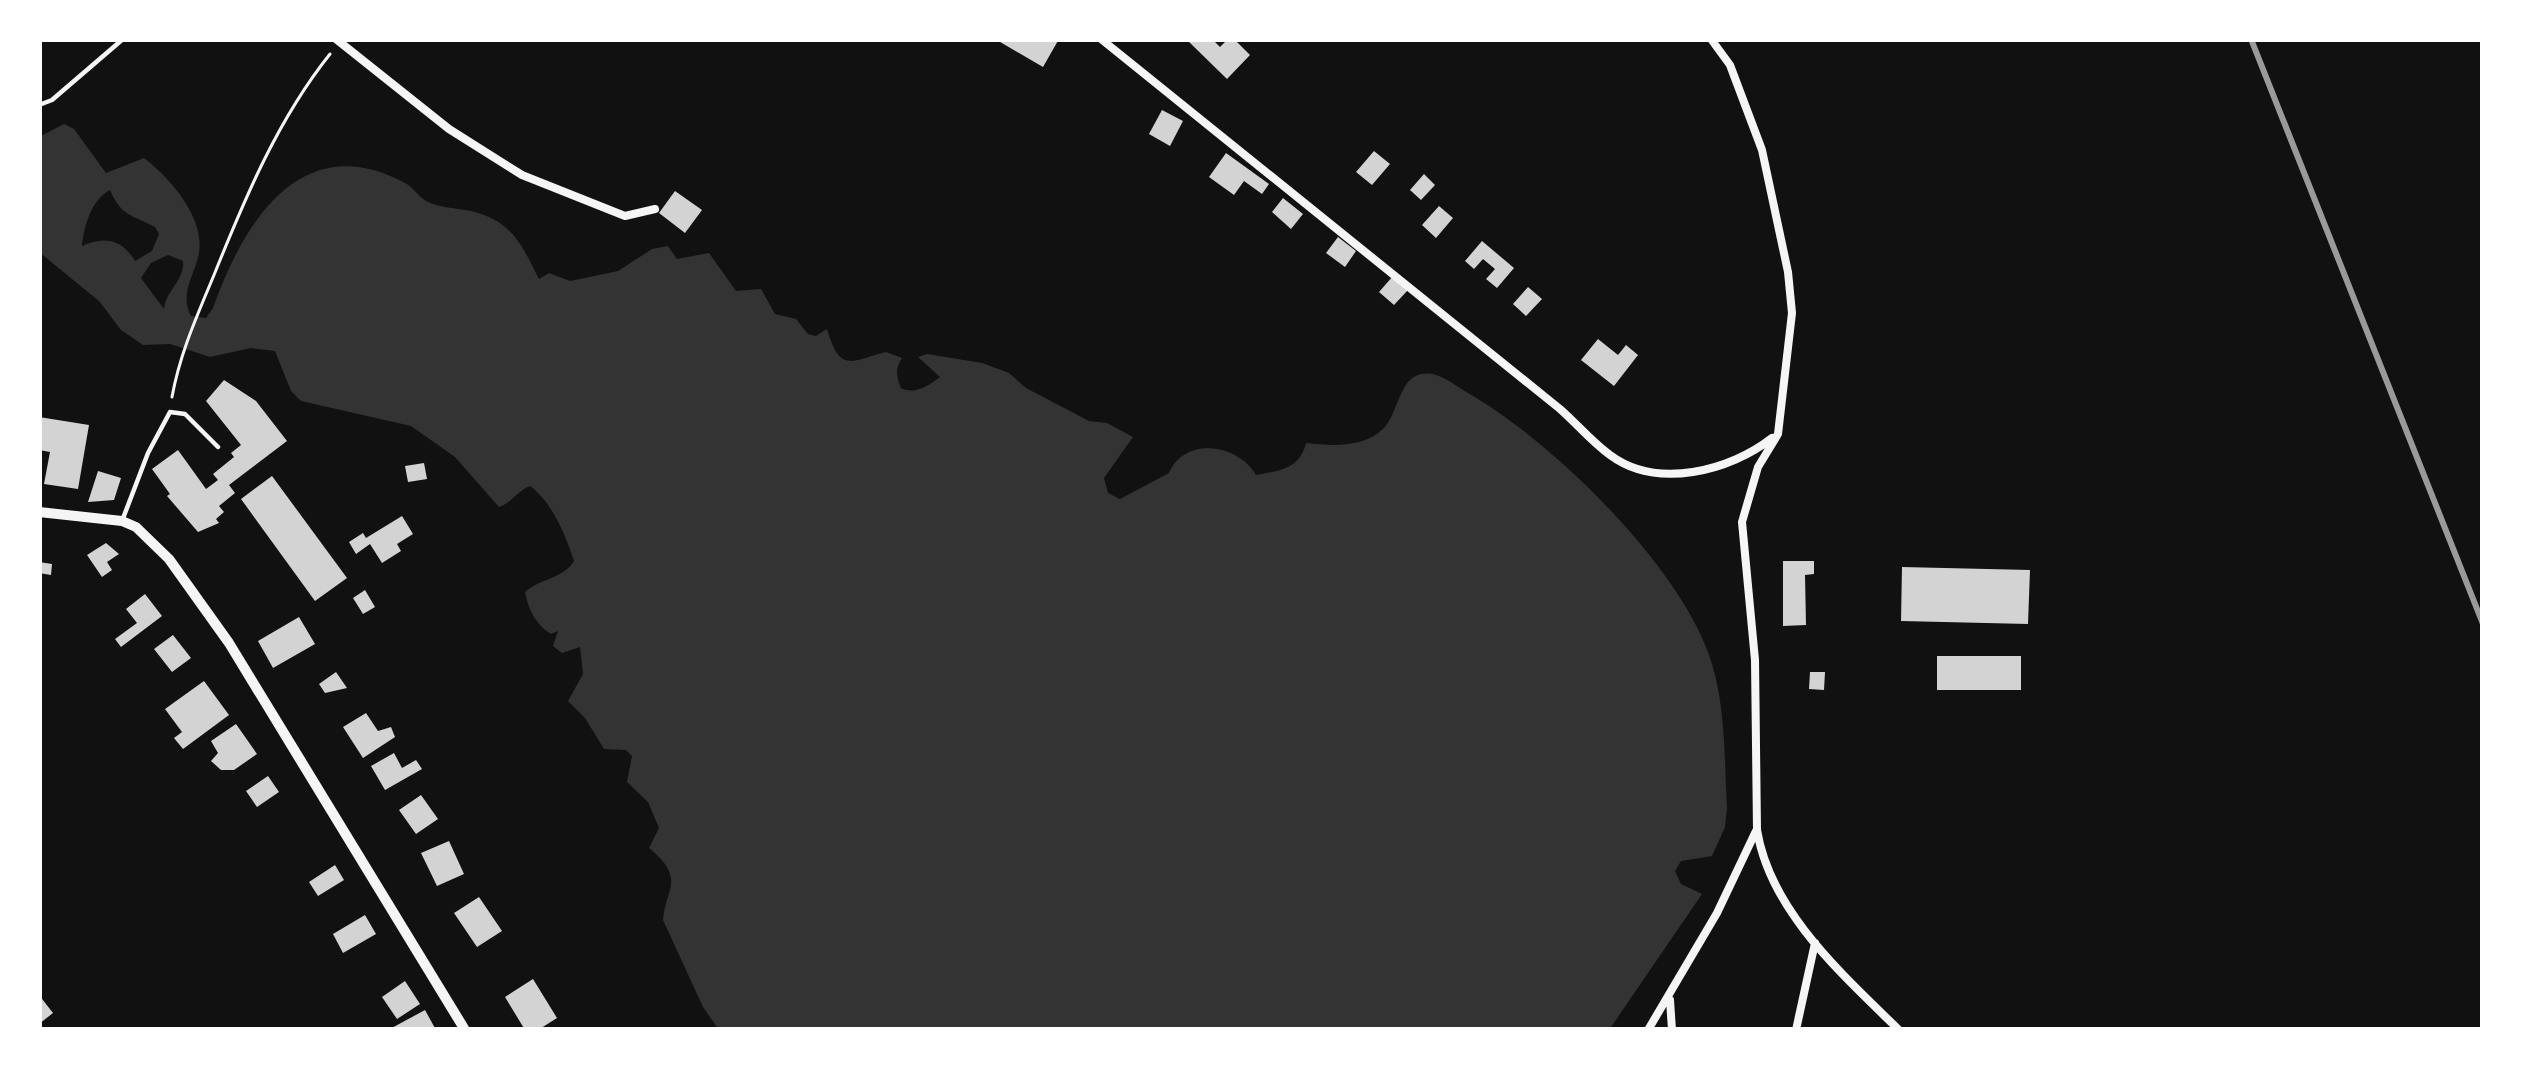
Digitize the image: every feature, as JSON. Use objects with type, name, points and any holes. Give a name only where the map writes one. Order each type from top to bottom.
[{"type":"street","points":[[341,43],[356,39]]},
{"type":"street","points":[[1101,39],[1560,409],[1612,457],[1641,471],[1694,471],[1755,452],[1778,434]]},
{"type":"street","points":[[1711,39],[1730,65],[1762,150],[1788,272],[1790,334],[1778,434],[1758,466],[1742,521],[1756,682],[1757,830],[1769,872],[1793,914],[1899,1030]]},
{"type":"street","points":[[341,43],[449,129],[522,175],[625,216],[656,209]]},
{"type":"street","points":[[39,512],[122,520],[151,540],[199,597],[465,1030]]},
{"type":"street","points":[[1648,1030],[1670,998],[1757,830]]},
{"type":"street","points":[[1796,1030],[1815,942]]},
{"type":"street","points":[[1670,998],[1672,1030]]},
{"type":"lane","points":[[39,105],[52,100],[123,39]]},
{"type":"lane","points":[[122,520],[170,412],[185,413],[218,447]]},
{"type":"path","points":[[170,412],[179,357],[238,218],[290,110],[341,43]]},
{"type":"shaded area","points":[[64,124],[74,129],[106,173],[144,158],[174,187],[191,212],[199,239],[187,292],[191,316],[206,318],[241,245],[281,193],[306,176],[335,167],[368,169],[405,183],[431,203],[497,221],[514,236],[539,279],[549,273],[570,281],[618,271],[652,249],[668,246],[677,259],[709,253],[736,291],[761,289],[775,314],[796,319],[808,334],[816,336],[827,329],[842,358],[855,361],[886,352],[902,358],[897,372],[906,390],[940,377],[918,357],[927,354],[982,363],[1009,373],[1026,388],[1089,421],[1107,423],[1133,437],[1104,478],[1108,493],[1120,499],[1169,473],[1187,453],[1199,449],[1237,456],[1256,475],[1294,463],[1306,443],[1337,445],[1367,439],[1390,420],[1408,383],[1424,374],[1440,376],[1501,414],[1572,472],[1640,543],[1691,617],[1708,652],[1718,689],[1727,807],[1725,827],[1712,856],[1681,861],[1675,871],[1681,884],[1702,894],[1609,1030],[719,1030],[703,1007],[663,920],[671,876],[649,848],[659,828],[648,802],[627,782],[632,756],[626,750],[604,749],[568,701],[583,674],[580,647],[562,653],[553,646],[558,631],[546,630],[528,604],[525,592],[574,561],[545,501],[530,486],[499,507],[455,457],[411,426],[301,401],[291,391],[275,351],[251,348],[210,357],[170,344],[143,345],[121,330],[99,301],[39,252],[39,137]],"holes":[[[110,190],[123,210],[155,227],[159,234],[152,251],[135,261],[124,247],[111,241],[82,246],[93,207]],[[168,255],[183,261],[183,268],[164,309],[141,278],[151,263]]]},
{"type":"building","points":[[995,39],[1059,39],[1043,67]]},
{"type":"building","points":[[1186,39],[1212,39],[1220,47],[1234,39],[1250,55],[1227,79]]},
{"type":"building","points":[[1162,110],[1183,121],[1170,146],[1149,134]]},
{"type":"building","points":[[1374,151],[1390,164],[1372,185],[1356,172]]},
{"type":"building","points":[[1226,153],[1269,184],[1262,194],[1244,181],[1234,195],[1209,177]]},
{"type":"building","points":[[1424,174],[1435,185],[1421,200],[1410,190]]},
{"type":"building","points":[[675,191],[702,210],[685,233],[659,213]]},
{"type":"building","points":[[1283,198],[1303,214],[1291,229],[1272,212]]},
{"type":"building","points":[[1439,206],[1453,218],[1436,238],[1422,225]]},
{"type":"building","points":[[1338,237],[1356,251],[1345,267],[1326,253]]},
{"type":"building","points":[[1482,241],[1514,268],[1497,288],[1486,279],[1495,269],[1483,259],[1474,269],[1465,261]]},
{"type":"building","points":[[1393,276],[1408,290],[1394,305],[1379,292]]},
{"type":"building","points":[[1528,287],[1542,299],[1526,316],[1513,304]]},
{"type":"building","points":[[1598,339],[1618,355],[1626,345],[1638,355],[1614,386],[1581,360]]},
{"type":"building","points":[[224,380],[256,401],[287,441],[229,485],[235,493],[219,506],[224,512],[216,519],[219,523],[198,532],[167,496],[152,469],[178,450],[206,489],[218,480],[213,474],[241,445],[206,401]]},
{"type":"building","points":[[39,417],[89,425],[78,489],[44,484],[50,452],[39,450]]},
{"type":"building","points":[[424,463],[427,479],[408,482],[405,466]]},
{"type":"building","points":[[98,471],[121,478],[114,500],[88,502]]},
{"type":"building","points":[[272,476],[347,578],[315,601],[241,499]]},
{"type":"building","points":[[402,516],[413,534],[397,544],[401,551],[382,563],[370,544],[356,554],[349,542],[363,533],[366,538]]},
{"type":"building","points":[[106,543],[119,554],[107,562],[112,570],[102,577],[87,555]]},
{"type":"building","points":[[1783,561],[1814,561],[1814,574],[1805,575],[1806,625],[1783,626]]},
{"type":"building","points":[[39,562],[52,564],[51,575],[39,573]]},
{"type":"building","points":[[1902,567],[2030,570],[2028,624],[1901,621]]},
{"type":"building","points":[[365,590],[375,607],[363,614],[353,598]]},
{"type":"building","points":[[145,594],[162,616],[121,647],[115,639],[137,623],[126,609]]},
{"type":"building","points":[[299,617],[315,644],[273,668],[258,641]]},
{"type":"building","points":[[173,635],[191,658],[172,672],[154,649]]},
{"type":"building","points":[[1937,656],[2021,656],[2021,690],[1937,690]]},
{"type":"building","points":[[336,672],[347,688],[325,693],[319,684]]},
{"type":"building","points":[[1810,672],[1825,672],[1824,690],[1809,689]]},
{"type":"building","points":[[204,681],[229,715],[183,749],[174,738],[182,732],[165,709]]},
{"type":"building","points":[[366,713],[378,731],[391,727],[395,737],[363,758],[343,727]]},
{"type":"building","points":[[236,724],[257,754],[234,770],[221,770],[211,761],[218,753],[211,741]]},
{"type":"building","points":[[394,753],[402,768],[416,760],[422,769],[385,790],[371,766]]},
{"type":"building","points":[[268,776],[279,792],[257,807],[246,791]]},
{"type":"building","points":[[421,795],[438,819],[416,834],[399,810]]},
{"type":"building","points":[[449,841],[464,874],[437,886],[421,853]]},
{"type":"building","points":[[335,865],[344,880],[318,896],[309,882]]},
{"type":"building","points":[[479,897],[502,931],[477,947],[454,913]]},
{"type":"building","points":[[365,915],[376,934],[343,953],[333,934]]},
{"type":"building","points":[[533,979],[557,1018],[538,1030],[525,1030],[505,997]]},
{"type":"building","points":[[405,981],[420,1004],[397,1019],[382,997]]},
{"type":"building","points":[[39,995],[53,1013],[39,1024]]},
{"type":"building","points":[[425,1010],[436,1030],[388,1030]]},
{"type":"railway","points":[[2251,39],[2483,624]]}]
